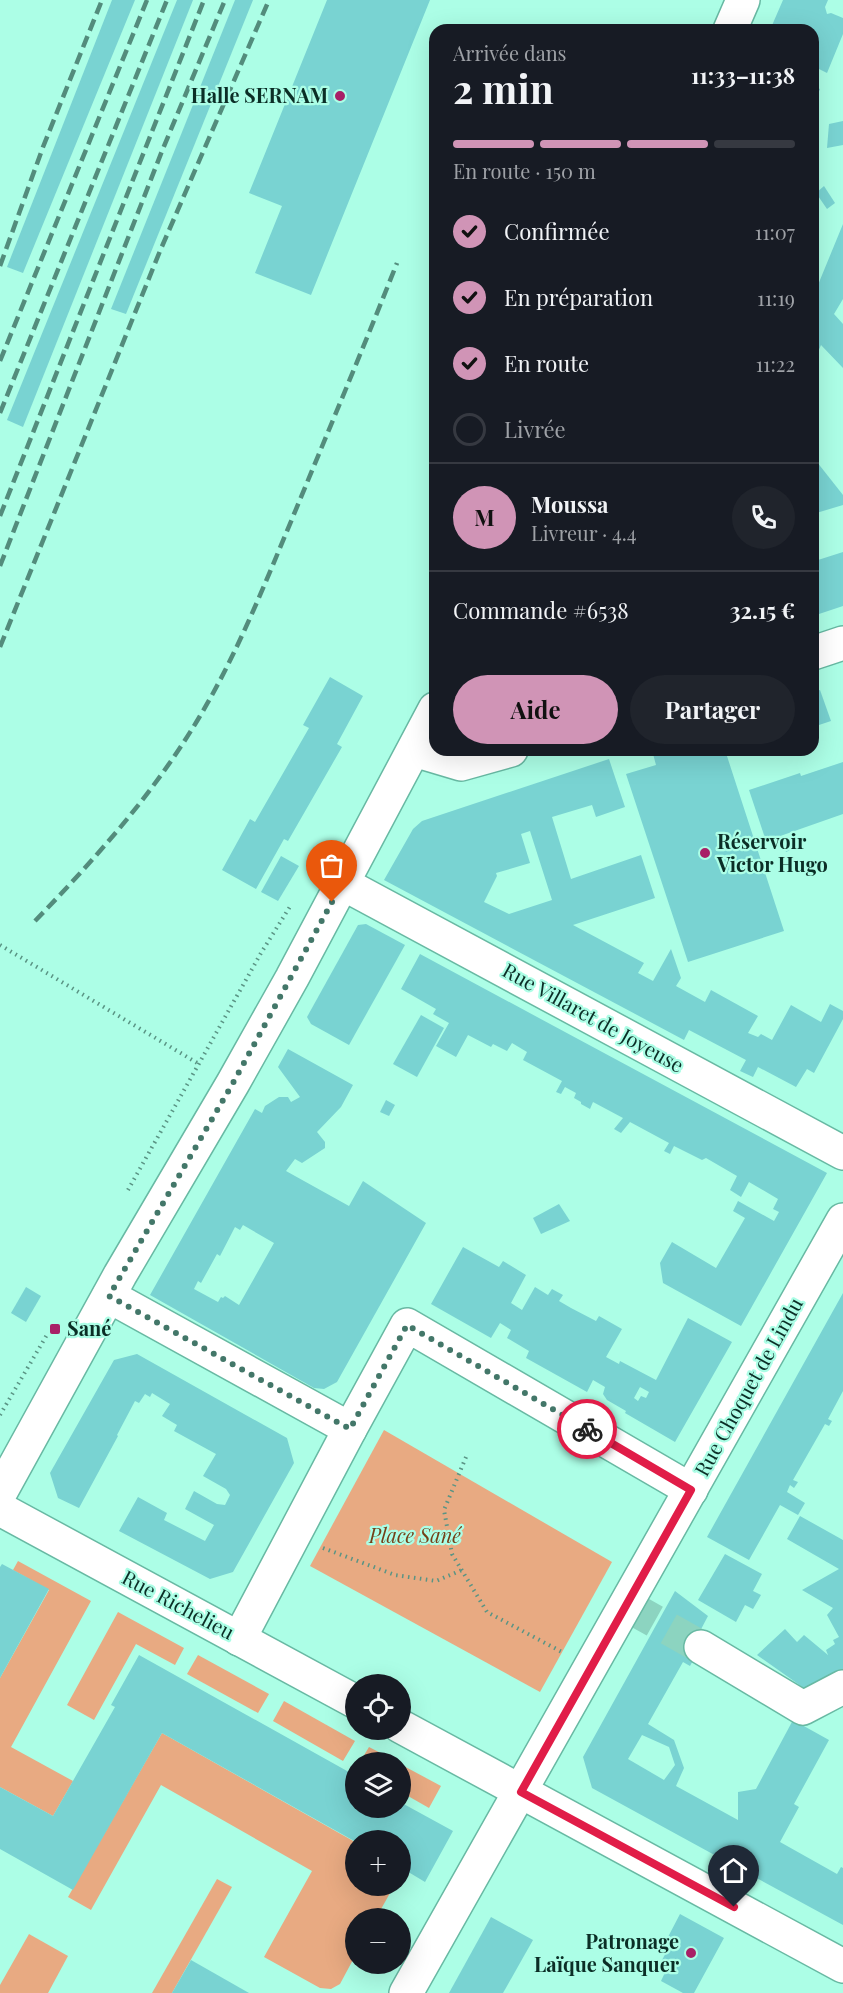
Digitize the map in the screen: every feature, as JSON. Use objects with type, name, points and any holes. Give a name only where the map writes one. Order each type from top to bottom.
[{"type":"street","points":[[733,24],[743,0]]},
{"type":"street","points":[[819,651],[843,643]]},
{"type":"street","points":[[0,1493],[109,1296],[233,1083],[429,721]]},
{"type":"street","points":[[414,750],[429,754]]},
{"type":"street","points":[[434,756],[461,764],[490,756]]},
{"type":"street","name":"Rue Villaret de Joyeuse","points":[[342,883],[843,1153]]},
{"type":"street","name":"Rue Choquet de Lindu","points":[[406,1993],[843,1220]]},
{"type":"street","points":[[109,1296],[350,1429]]},
{"type":"street","points":[[239,1639],[407,1325],[691,1490]]},
{"type":"street","name":"Rue Richelieu","points":[[0,1509],[345,1696]]},
{"type":"street","points":[[701,1647],[804,1708],[843,1687]]},
{"type":"street","points":[[411,1732],[843,1966]]},
{"type":"path","points":[[0,945],[199,1064],[124,1197]]},
{"type":"path","points":[[0,1415],[51,1327]]},
{"type":"path","points":[[466,1457],[444,1510],[452,1554],[488,1612],[591,1667]]},
{"type":"path","points":[[295,1533],[332,1552],[395,1575],[436,1581],[462,1570]]},
{"type":"green space","name":"Place Sané","points":[[384,1430],[612,1562],[540,1692],[310,1566]]},
{"type":"green space","points":[[18,1561],[91,1601],[11,1747],[73,1781],[53,1816],[0,1787],[0,1678],[49,1590],[13,1570]]},
{"type":"green space","points":[[118,1612],[184,1648],[175,1665],[136,1644],[94,1720],[67,1705]]},
{"type":"green space","points":[[198,1655],[269,1694],[258,1713],[187,1674]]},
{"type":"green space","points":[[284,1701],[345,1735],[345,1740],[355,1741],[348,1752],[345,1752],[343,1761],[273,1721]]},
{"type":"green space","points":[[162,1733],[345,1836],[345,1896],[388,1896],[382,1908],[345,1908],[345,1974],[340,1984],[331,1989],[320,1988],[264,1957],[312,1871],[161,1785],[91,1910],[68,1897]]},
{"type":"green space","points":[[369,1747],[379,1752],[366,1752]]},
{"type":"green space","points":[[411,1770],[441,1786],[429,1808],[411,1798]]},
{"type":"green space","points":[[217,1879],[232,1887],[172,1993],[152,1993]]},
{"type":"green space","points":[[29,1934],[68,1956],[48,1993],[0,1993],[0,1985]]},
{"type":"building","points":[[112,0],[135,0],[23,273],[7,267]]},
{"type":"building","points":[[177,0],[193,0],[23,427],[7,420]]},
{"type":"building","points":[[235,0],[253,0],[126,314],[111,309]]},
{"type":"building","name":"Halle SERNAM","points":[[327,0],[430,0],[311,295],[255,273],[282,206],[249,193]]},
{"type":"building","points":[[783,0],[828,0],[825,7],[827,14],[831,13],[843,18],[843,34],[827,73],[819,69],[819,24],[773,24]]},
{"type":"building","points":[[843,121],[843,145],[827,148],[829,124]]},
{"type":"building","points":[[824,186],[835,203],[827,209],[819,197],[819,190]]},
{"type":"building","points":[[843,224],[843,299],[834,314],[843,324],[843,368],[821,345],[819,350],[819,282]]},
{"type":"building","points":[[819,465],[843,495],[843,505],[819,512]]},
{"type":"building","points":[[843,552],[843,606],[819,614],[819,560]]},
{"type":"building","points":[[330,677],[363,696],[337,744],[342,747],[288,841],[284,839],[256,889],[222,870],[250,819],[255,822],[309,728],[303,725]]},
{"type":"building","points":[[819,690],[831,721],[819,725]]},
{"type":"building","name":"Réservoir Victor Hugo","points":[[654,756],[727,756],[784,931],[688,962],[626,774],[656,765]]},
{"type":"building","points":[[609,759],[625,807],[596,817],[592,805],[552,817],[571,879],[641,855],[655,898],[573,925],[644,963],[638,973],[653,981],[671,949],[681,978],[676,986],[705,1002],[711,990],[758,1016],[748,1033],[758,1037],[761,1034],[772,1040],[791,1005],[821,1022],[830,1004],[843,1011],[843,1019],[814,1073],[807,1069],[796,1087],[758,1067],[753,1077],[740,1071],[746,1060],[689,1030],[684,1040],[384,880],[413,829],[422,821]],"holes":[[[530,831],[552,900],[509,914],[484,902],[497,876],[496,873],[530,863],[521,834]]]},
{"type":"building","points":[[843,762],[843,814],[766,841],[749,790]]},
{"type":"building","points":[[791,837],[795,848],[786,852],[782,841]]},
{"type":"building","points":[[281,856],[299,866],[278,901],[261,892]]},
{"type":"building","points":[[366,924],[405,945],[349,1045],[311,1024],[307,1017],[358,925]]},
{"type":"building","points":[[420,954],[827,1173],[741,1326],[663,1283],[660,1263],[672,1242],[716,1268],[745,1218],[733,1211],[738,1201],[774,1221],[779,1212],[773,1209],[778,1199],[749,1182],[741,1197],[730,1190],[737,1176],[706,1158],[702,1160],[674,1146],[670,1154],[664,1151],[669,1143],[630,1122],[621,1133],[614,1129],[623,1118],[593,1102],[590,1109],[574,1098],[576,1093],[565,1087],[561,1094],[556,1092],[562,1081],[523,1060],[527,1052],[512,1043],[507,1051],[493,1044],[491,1047],[468,1035],[456,1057],[436,1046],[449,1023],[433,1014],[436,1009],[401,989]]},
{"type":"building","points":[[421,1015],[444,1028],[417,1077],[393,1064]]},
{"type":"building","points":[[288,1049],[353,1085],[341,1107],[317,1132],[325,1142],[325,1148],[302,1163],[295,1159],[286,1171],[349,1206],[363,1181],[426,1223],[337,1382],[324,1389],[314,1388],[150,1295],[255,1109],[262,1113],[265,1106],[279,1097],[288,1097],[291,1102],[300,1097],[278,1067]],"holes":[[[243,1225],[274,1243],[239,1305],[225,1296],[221,1297],[218,1302],[194,1289],[198,1281],[201,1283],[217,1254],[220,1256],[235,1227],[240,1230]]]},
{"type":"building","points":[[386,1100],[395,1105],[389,1116],[380,1112]]},
{"type":"building","points":[[559,1204],[570,1221],[541,1234],[533,1218]]},
{"type":"building","points":[[463,1247],[499,1267],[503,1261],[526,1275],[511,1303],[522,1310],[535,1287],[548,1295],[552,1289],[563,1295],[559,1301],[571,1308],[596,1321],[599,1316],[622,1329],[606,1357],[619,1364],[620,1361],[656,1380],[688,1318],[732,1342],[675,1442],[607,1400],[603,1394],[605,1387],[593,1380],[587,1392],[526,1358],[529,1351],[507,1338],[511,1330],[500,1323],[491,1338],[431,1304]],"holes":[[[640,1387],[649,1392],[646,1398],[641,1396],[638,1401],[634,1398]]]},
{"type":"building","points":[[26,1287],[41,1296],[26,1322],[11,1313]]},
{"type":"building","points":[[843,1293],[843,1391],[828,1419],[832,1421],[829,1426],[825,1424],[793,1480],[798,1482],[794,1488],[790,1485],[787,1492],[805,1503],[798,1515],[780,1505],[749,1560],[707,1537]]},
{"type":"building","points":[[137,1354],[287,1438],[294,1463],[233,1572],[210,1579],[119,1531],[138,1497],[167,1513],[164,1520],[205,1541],[214,1525],[185,1509],[194,1491],[217,1504],[225,1505],[230,1495],[226,1489],[203,1476],[216,1454],[174,1431],[177,1425],[162,1416],[170,1404],[152,1393],[150,1397],[145,1394],[139,1403],[135,1401],[79,1508],[58,1498],[50,1473],[114,1360]]},
{"type":"building","points":[[800,1516],[843,1540],[843,1672],[808,1691],[757,1655],[785,1629],[797,1642],[804,1635],[828,1655],[826,1650],[835,1644],[833,1640],[839,1637],[827,1615],[833,1608],[802,1590],[839,1569],[787,1539]]},
{"type":"building","points":[[725,1554],[762,1574],[753,1591],[761,1595],[753,1609],[745,1605],[736,1622],[698,1600]]},
{"type":"building","points":[[2,1564],[49,1589],[0,1678],[0,1567]]},
{"type":"building","points":[[675,1591],[708,1616],[689,1652],[696,1655],[690,1666],[683,1662],[648,1724],[674,1740],[684,1768],[676,1786],[738,1820],[738,1792],[756,1789],[793,1720],[829,1740],[794,1804],[799,1807],[780,1842],[837,1874],[841,1867],[843,1868],[843,1925],[751,1875],[754,1869],[725,1852],[720,1858],[592,1788],[583,1757]],"holes":[[[642,1735],[669,1747],[675,1765],[664,1780],[628,1759]]]},
{"type":"building","points":[[139,1655],[345,1770],[345,1818],[411,1818],[411,1808],[453,1831],[425,1882],[411,1874],[411,1830],[345,1830],[345,1836],[162,1733],[73,1890],[0,1849],[0,1787],[53,1816],[115,1707],[111,1705]]},
{"type":"building","name":"Patronage Laïque Sanquer","points":[[680,1914],[724,1938],[694,1993],[683,1993],[661,1981],[669,1964],[662,1960],[673,1940],[668,1937]]},
{"type":"building","points":[[491,1917],[533,1940],[503,1993],[449,1993]]},
{"type":"building","points":[[191,1960],[249,1993],[172,1993]]},
{"type":"tunnel","points":[[626,1605],[701,1647]]},
{"type":"railway","points":[[0,266],[43,147],[102,0]]},
{"type":"railway","points":[[0,361],[147,0]]},
{"type":"railway","points":[[0,413],[167,0]]},
{"type":"railway","points":[[0,516],[204,0]]},
{"type":"railway","points":[[0,566],[162,151],[225,0]]},
{"type":"railway","points":[[0,647],[160,251],[269,0]]},
{"type":"railway","points":[[35,921],[124,823],[164,771],[200,716],[238,644],[260,594],[397,263]]},
{"type":"way so far","points":[[332,902],[233,1083],[109,1296],[350,1429],[407,1325],[587,1429]]},
{"type":"place","name":"Halle SERNAM","points":[[340,96]]},
{"type":"place","name":"Réservoir Victor Hugo","points":[[705,853]]},
{"type":"place","name":"Sané","points":[[55,1329]]},
{"type":"place","name":"Patronage Laïque Sanquer","points":[[691,1953]]},
{"type":"route","points":[[587,1429],[691,1490],[521,1792],[734,1907]]}]
